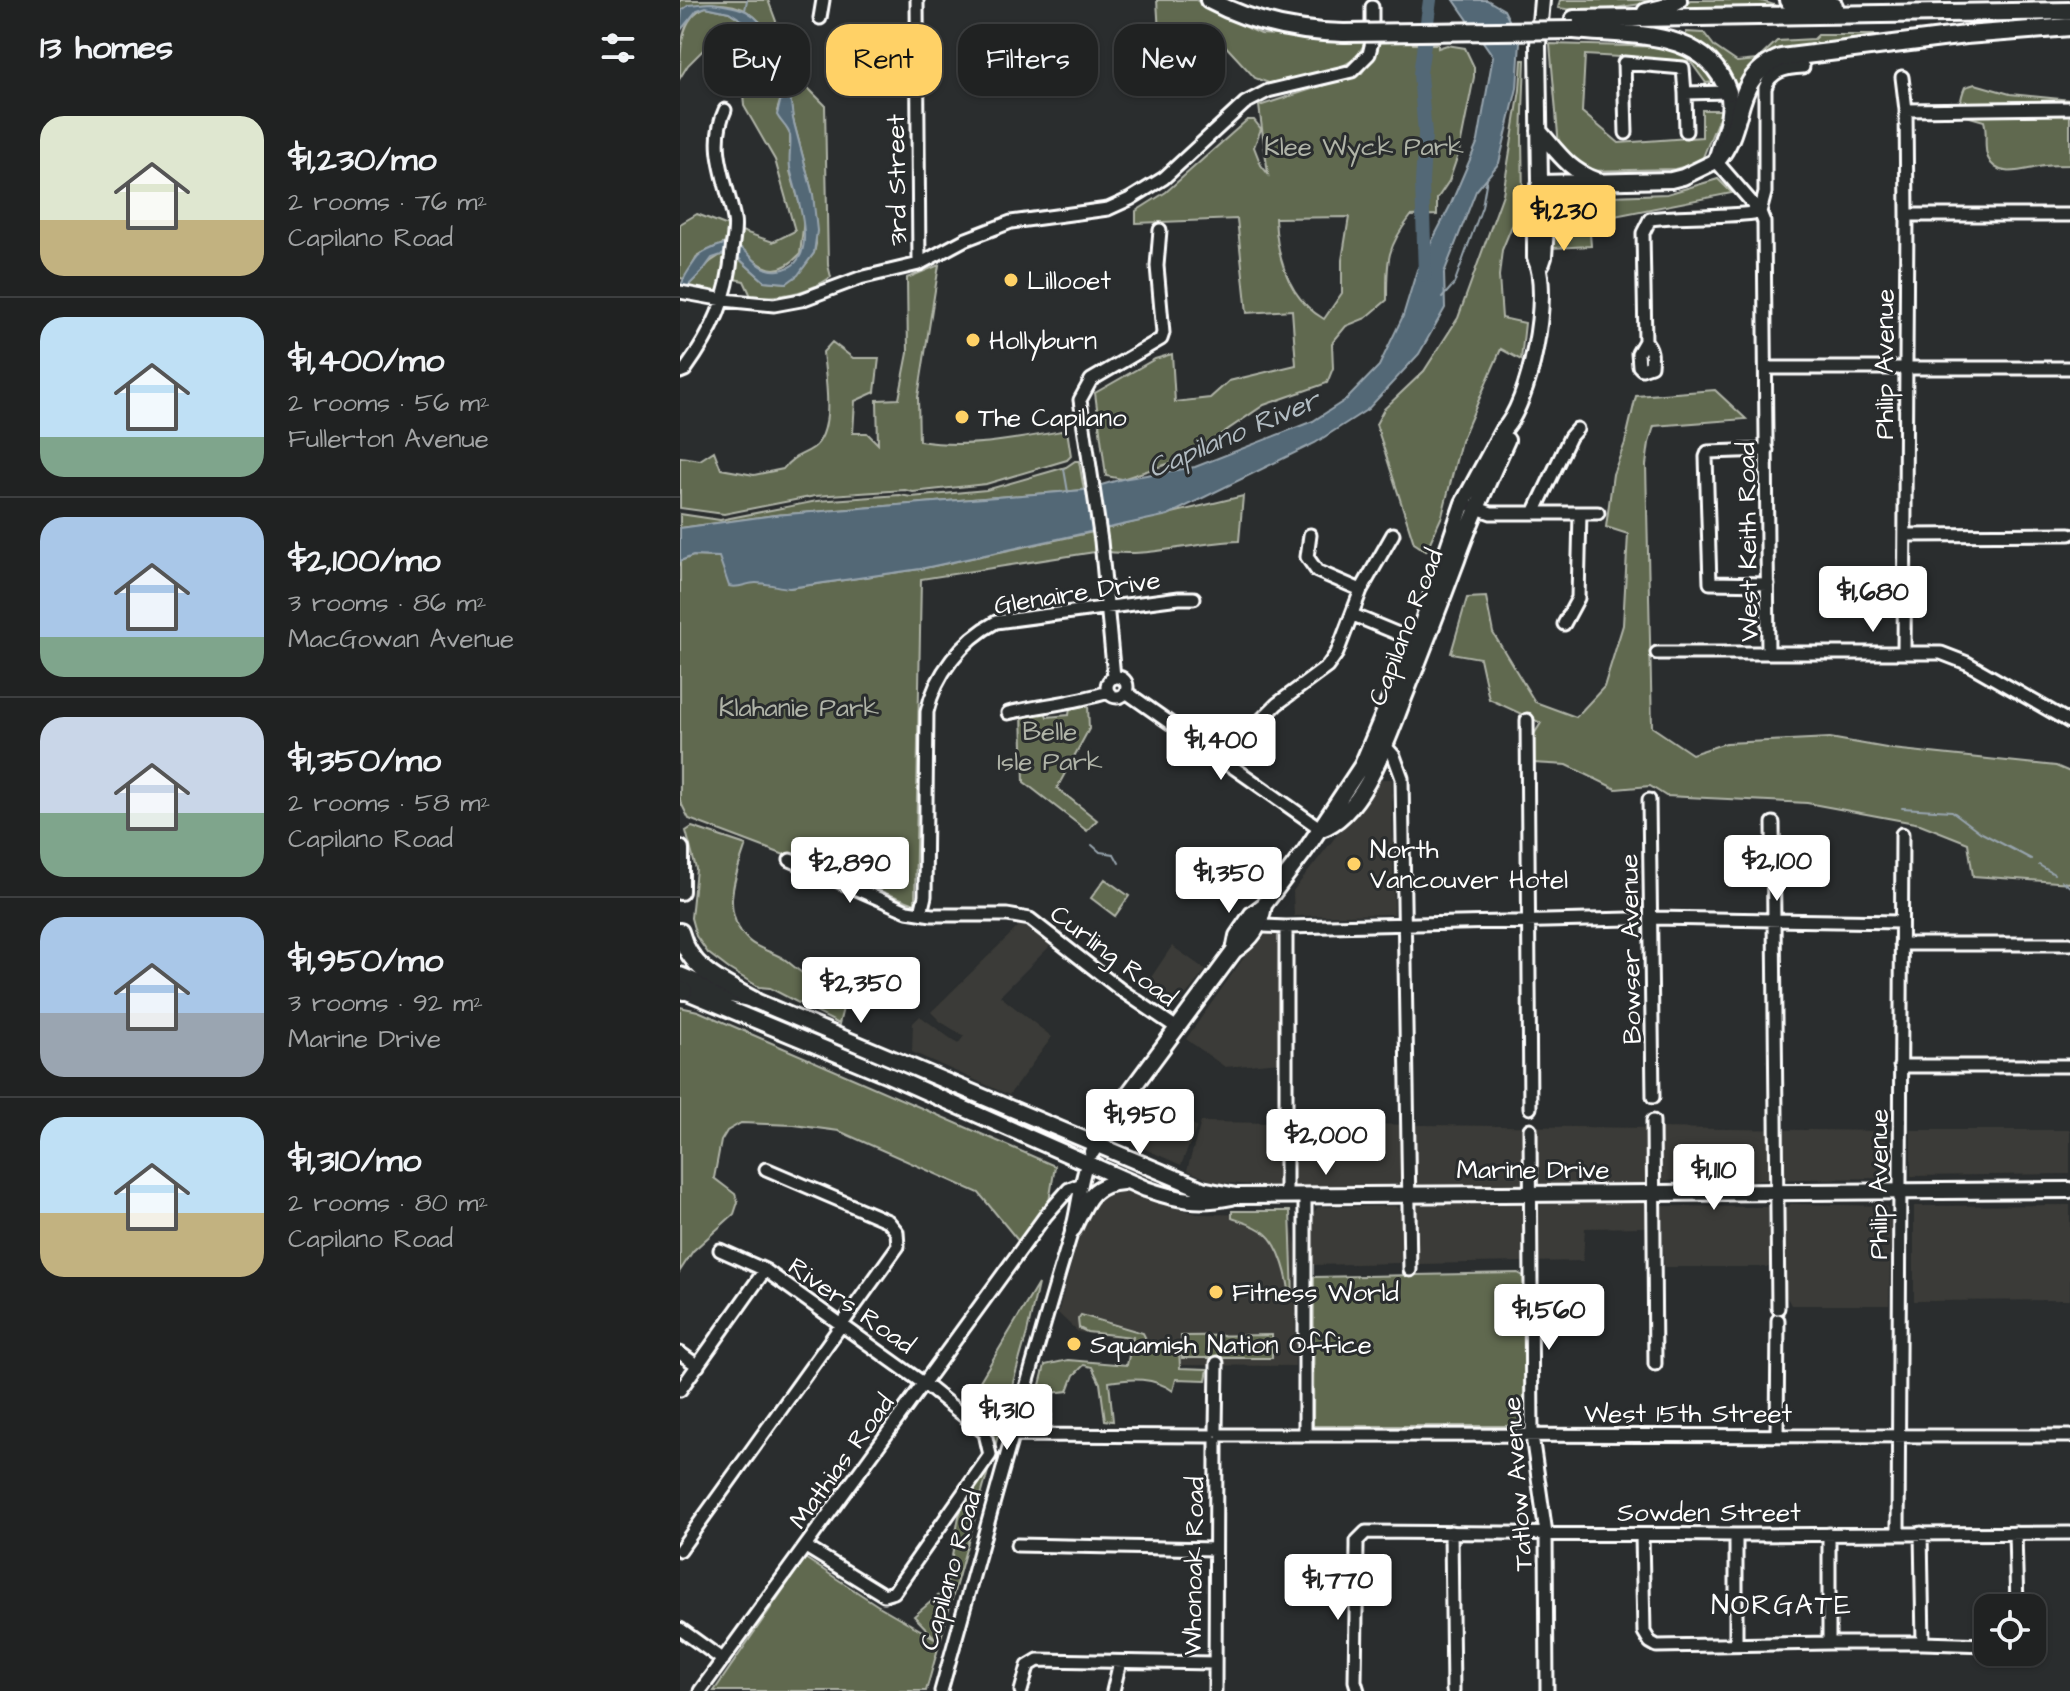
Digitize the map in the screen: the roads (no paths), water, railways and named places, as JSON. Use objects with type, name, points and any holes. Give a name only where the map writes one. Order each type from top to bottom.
[{"type":"highway","points":[[1209,0],[1275,26],[1344,28],[2070,24]]},
{"type":"highway","points":[[1233,0],[1278,16],[1344,28]]},
{"type":"highway","points":[[1574,25],[1651,12],[1678,0]]},
{"type":"highway","points":[[1788,0],[1827,6],[1955,13]]},
{"type":"highway","points":[[1574,25],[2070,11]]},
{"type":"highway","points":[[1716,161],[1737,126],[1741,98],[1751,80],[1763,66],[1781,58],[2070,24]]},
{"type":"highway","points":[[1574,25],[1660,37],[1686,45],[1713,63],[1728,92]]},
{"type":"highway","points":[[680,849],[680,891]]},
{"type":"highway","points":[[680,932],[687,952],[701,969],[753,1000]]},
{"type":"main road","name":"Capilano Road","points":[[1540,266],[1535,258],[1535,198],[1540,183],[1538,45],[1542,0]]},
{"type":"main road","points":[[1540,183],[1671,180],[1683,177],[1716,161],[1730,111],[1728,92]]},
{"type":"main road","points":[[1539,131],[1569,166],[1600,182]]},
{"type":"main road","points":[[1695,170],[1723,136]]},
{"type":"main road","points":[[1546,228],[1562,199],[1577,189],[1600,182]]},
{"type":"main road","name":"Capilano Road","points":[[1234,951],[1237,936],[1252,914],[1264,905],[1321,829],[1324,819],[1362,765],[1470,505],[1509,434],[1509,424],[1530,374],[1536,349],[1540,266],[1544,257],[1548,196],[1540,183]]},
{"type":"main road","name":"Capilano Road","points":[[1321,829],[1332,825],[1359,794],[1386,747],[1470,505]]},
{"type":"main road","points":[[1386,747],[1383,738],[1402,686],[1401,674]]},
{"type":"main road","points":[[1262,922],[1264,905]]},
{"type":"main road","name":"Capilano Road","points":[[1087,1163],[1103,1128],[1234,951],[1248,942],[1262,922]]},
{"type":"main road","name":"Marine Drive","points":[[681,986],[1128,1182],[1160,1194],[1207,1203],[1236,1196]]},
{"type":"main road","name":"Marine Drive","points":[[681,986],[753,1000],[1202,1189],[1236,1196],[2070,1190]]},
{"type":"main road","points":[[1087,1163],[1094,1160],[1107,1163],[1176,1190],[1202,1189]]},
{"type":"main road","points":[[1073,1229],[1087,1199],[1097,1188],[1107,1183],[1128,1182]]},
{"type":"street","points":[[820,18],[823,0]]},
{"type":"street","name":"3rd Street","points":[[917,0],[919,264]]},
{"type":"street","points":[[680,292],[774,305],[801,300],[851,281],[919,264],[964,240],[1011,222],[1108,209],[1164,178],[1245,103],[1268,91],[1352,71],[1369,54],[1372,7]]},
{"type":"street","points":[[1626,133],[1624,63],[1683,68],[1686,131]]},
{"type":"street","name":"West Keith Road","points":[[1803,67],[1779,71],[1770,77],[1765,88],[1765,193],[1760,212],[1764,222],[1768,652],[1941,653],[1960,659],[2070,722]]},
{"type":"street","name":"Philip Avenue","points":[[1902,77],[1906,110],[1907,215],[1904,652]]},
{"type":"street","points":[[1685,93],[1728,92]]},
{"type":"street","points":[[1906,110],[2070,108]]},
{"type":"street","points":[[680,372],[685,370],[707,340],[724,300],[730,273],[735,222],[719,162],[719,123],[725,110]]},
{"type":"street","points":[[1716,161],[1760,212]]},
{"type":"street","points":[[1645,341],[1643,233],[1650,219],[1739,216],[1760,212]]},
{"type":"street","points":[[1907,215],[2070,215]]},
{"type":"street","points":[[1114,677],[1101,541],[1080,400],[1087,384],[1161,339],[1157,266],[1160,230]]},
{"type":"street","points":[[1766,368],[2070,368]]},
{"type":"street","points":[[1534,513],[1570,437],[1577,429]]},
{"type":"street","points":[[1767,450],[1708,452],[1706,457],[1710,583],[1768,584]]},
{"type":"street","points":[[1470,505],[1491,513],[1598,513]]},
{"type":"street","points":[[1564,624],[1578,598],[1580,513]]},
{"type":"street","points":[[1228,765],[1261,720],[1277,704],[1327,667],[1337,653],[1361,590],[1393,534]]},
{"type":"street","points":[[1905,535],[2070,534]]},
{"type":"street","points":[[1310,535],[1307,557],[1317,571],[1361,590]]},
{"type":"street","name":"Glenaire Drive","points":[[925,914],[927,712],[934,687],[958,651],[996,622],[1194,598]]},
{"type":"street","points":[[1353,615],[1406,637]]},
{"type":"street","points":[[1657,653],[1768,652]]},
{"type":"street","points":[[1114,677],[1107,683],[1108,692],[1115,697],[1126,692]]},
{"type":"street","points":[[1114,677],[1124,679],[1126,692]]},
{"type":"street","points":[[1008,713],[1108,692]]},
{"type":"street","points":[[1126,692],[1321,829]]},
{"type":"street","points":[[1527,720],[1530,1108]]},
{"type":"street","points":[[1386,747],[1394,756],[1402,778],[1410,1270]]},
{"type":"street","name":"Bowser Avenue","points":[[1649,800],[1653,1097]]},
{"type":"street","points":[[1773,823],[1777,1434]]},
{"type":"street","name":"Philip Avenue","points":[[1898,1533],[1902,834]]},
{"type":"street","name":"Curling Road","points":[[790,860],[892,905],[925,914],[1007,915],[1030,919],[1121,990],[1177,1028]]},
{"type":"street","points":[[1652,918],[1901,922]]},
{"type":"street","points":[[1262,922],[1265,926],[1286,927],[1630,919]]},
{"type":"street","points":[[1286,927],[1286,1196]]},
{"type":"street","points":[[1901,944],[2070,944]]},
{"type":"street","points":[[1900,1066],[2070,1066]]},
{"type":"street","points":[[1653,1121],[1655,1364]]},
{"type":"street","name":"Tatlow Avenue","points":[[1530,1129],[1532,1436],[1546,1533],[1547,1691]]},
{"type":"street","name":"Capilano Road","points":[[941,1691],[1073,1229],[1079,1185],[1087,1163]]},
{"type":"street","points":[[680,1550],[897,1251],[897,1232],[884,1218],[766,1169]]},
{"type":"street","name":"Mathias Road","points":[[700,1691],[1046,1215],[1069,1189],[1079,1185]]},
{"type":"street","points":[[1305,1196],[1305,1434]]},
{"type":"street","name":"Rivers Road","points":[[720,1250],[765,1270],[923,1383],[985,1433],[990,1455],[894,1592],[884,1595],[806,1547]]},
{"type":"street","points":[[680,1390],[765,1270]]},
{"type":"street","points":[[680,1353],[698,1366]]},
{"type":"street","name":"Whonoak Road","points":[[1215,1691],[1217,1363]]},
{"type":"street","name":"West 15th Street","points":[[1013,1435],[2070,1436]]},
{"type":"street","name":"Sowden Street","points":[[1358,1691],[1355,1681],[1357,1546],[1366,1532],[1642,1535],[2070,1533]]},
{"type":"street","points":[[1451,1532],[1453,1691]]},
{"type":"street","points":[[1921,1533],[1923,1643]]},
{"type":"street","points":[[2015,1533],[2017,1594]]},
{"type":"street","points":[[1829,1534],[1829,1643]]},
{"type":"street","points":[[1642,1535],[1644,1632],[1657,1646],[1974,1645]]},
{"type":"street","points":[[1736,1535],[1736,1644]]},
{"type":"street","points":[[1017,1545],[1215,1549]]},
{"type":"street","points":[[680,1629],[723,1660]]},
{"type":"street","points":[[1021,1691],[1028,1666],[1038,1660],[1214,1663]]},
{"type":"street","points":[[1113,1691],[1120,1662]]},
{"type":"water","points":[[1454,0],[1487,0],[1504,10],[1520,42],[1517,88],[1499,163],[1476,191],[1444,273],[1445,308],[1419,354],[1368,409],[1315,443],[1168,515],[920,569],[789,588],[756,583],[729,586],[719,557],[693,556],[680,561],[680,528],[775,515],[1084,490],[1122,479],[1195,467],[1313,421],[1347,399],[1379,366],[1403,316],[1417,270],[1450,206],[1478,141],[1493,56]]},
{"type":"water","points":[[710,3],[731,6],[754,16],[762,24],[748,24],[729,12],[706,7],[697,10],[680,31],[682,10],[689,5]]},
{"type":"water","points":[[790,96],[793,119],[813,195],[817,231],[814,253],[798,275],[787,283],[764,281],[736,256],[727,253],[712,258],[680,294],[681,285],[697,258],[715,247],[736,245],[769,270],[792,265],[800,256],[804,228],[790,167],[790,135],[777,115],[781,98]]},
{"type":"waterway","points":[[745,10],[747,0]]},
{"type":"waterway","points":[[1425,275],[1422,182],[1425,134],[1420,74],[1430,0]]},
{"type":"waterway","points":[[1442,298],[1454,284],[1482,207],[1487,178]]},
{"type":"waterway","points":[[1064,469],[1068,492]]},
{"type":"waterway","points":[[1902,808],[1952,811],[1980,832],[2031,859]]},
{"type":"waterway","points":[[1092,845],[1100,852],[1114,854],[1119,863]]},
{"type":"waterway","points":[[2039,865],[2054,874]]},
{"type":"waterway","points":[[2062,881],[2070,887]]},
{"type":"place","name":"Lillooet","points":[[1011,280]]},
{"type":"place","name":"Hollyburn","points":[[973,340]]},
{"type":"place","name":"The Capilano","points":[[962,417]]},
{"type":"place","name":"North Vancouver Hotel","points":[[1354,864]]},
{"type":"place","name":"Fitness World","points":[[1216,1292]]},
{"type":"place","name":"Squamish Nation Office","points":[[1074,1344]]},
{"type":"district","name":"NORGATE","points":[[1782,1604]]},
{"type":"park label","name":"Klee Wyck Park","points":[[1364,146]]},
{"type":"park label","name":"Klahanie Park","points":[[799,707]]},
{"type":"park label","name":"Belle Isle Park","points":[[1050,746]]},
{"type":"water label","name":"Capilano River","points":[[1233,433]]}]
